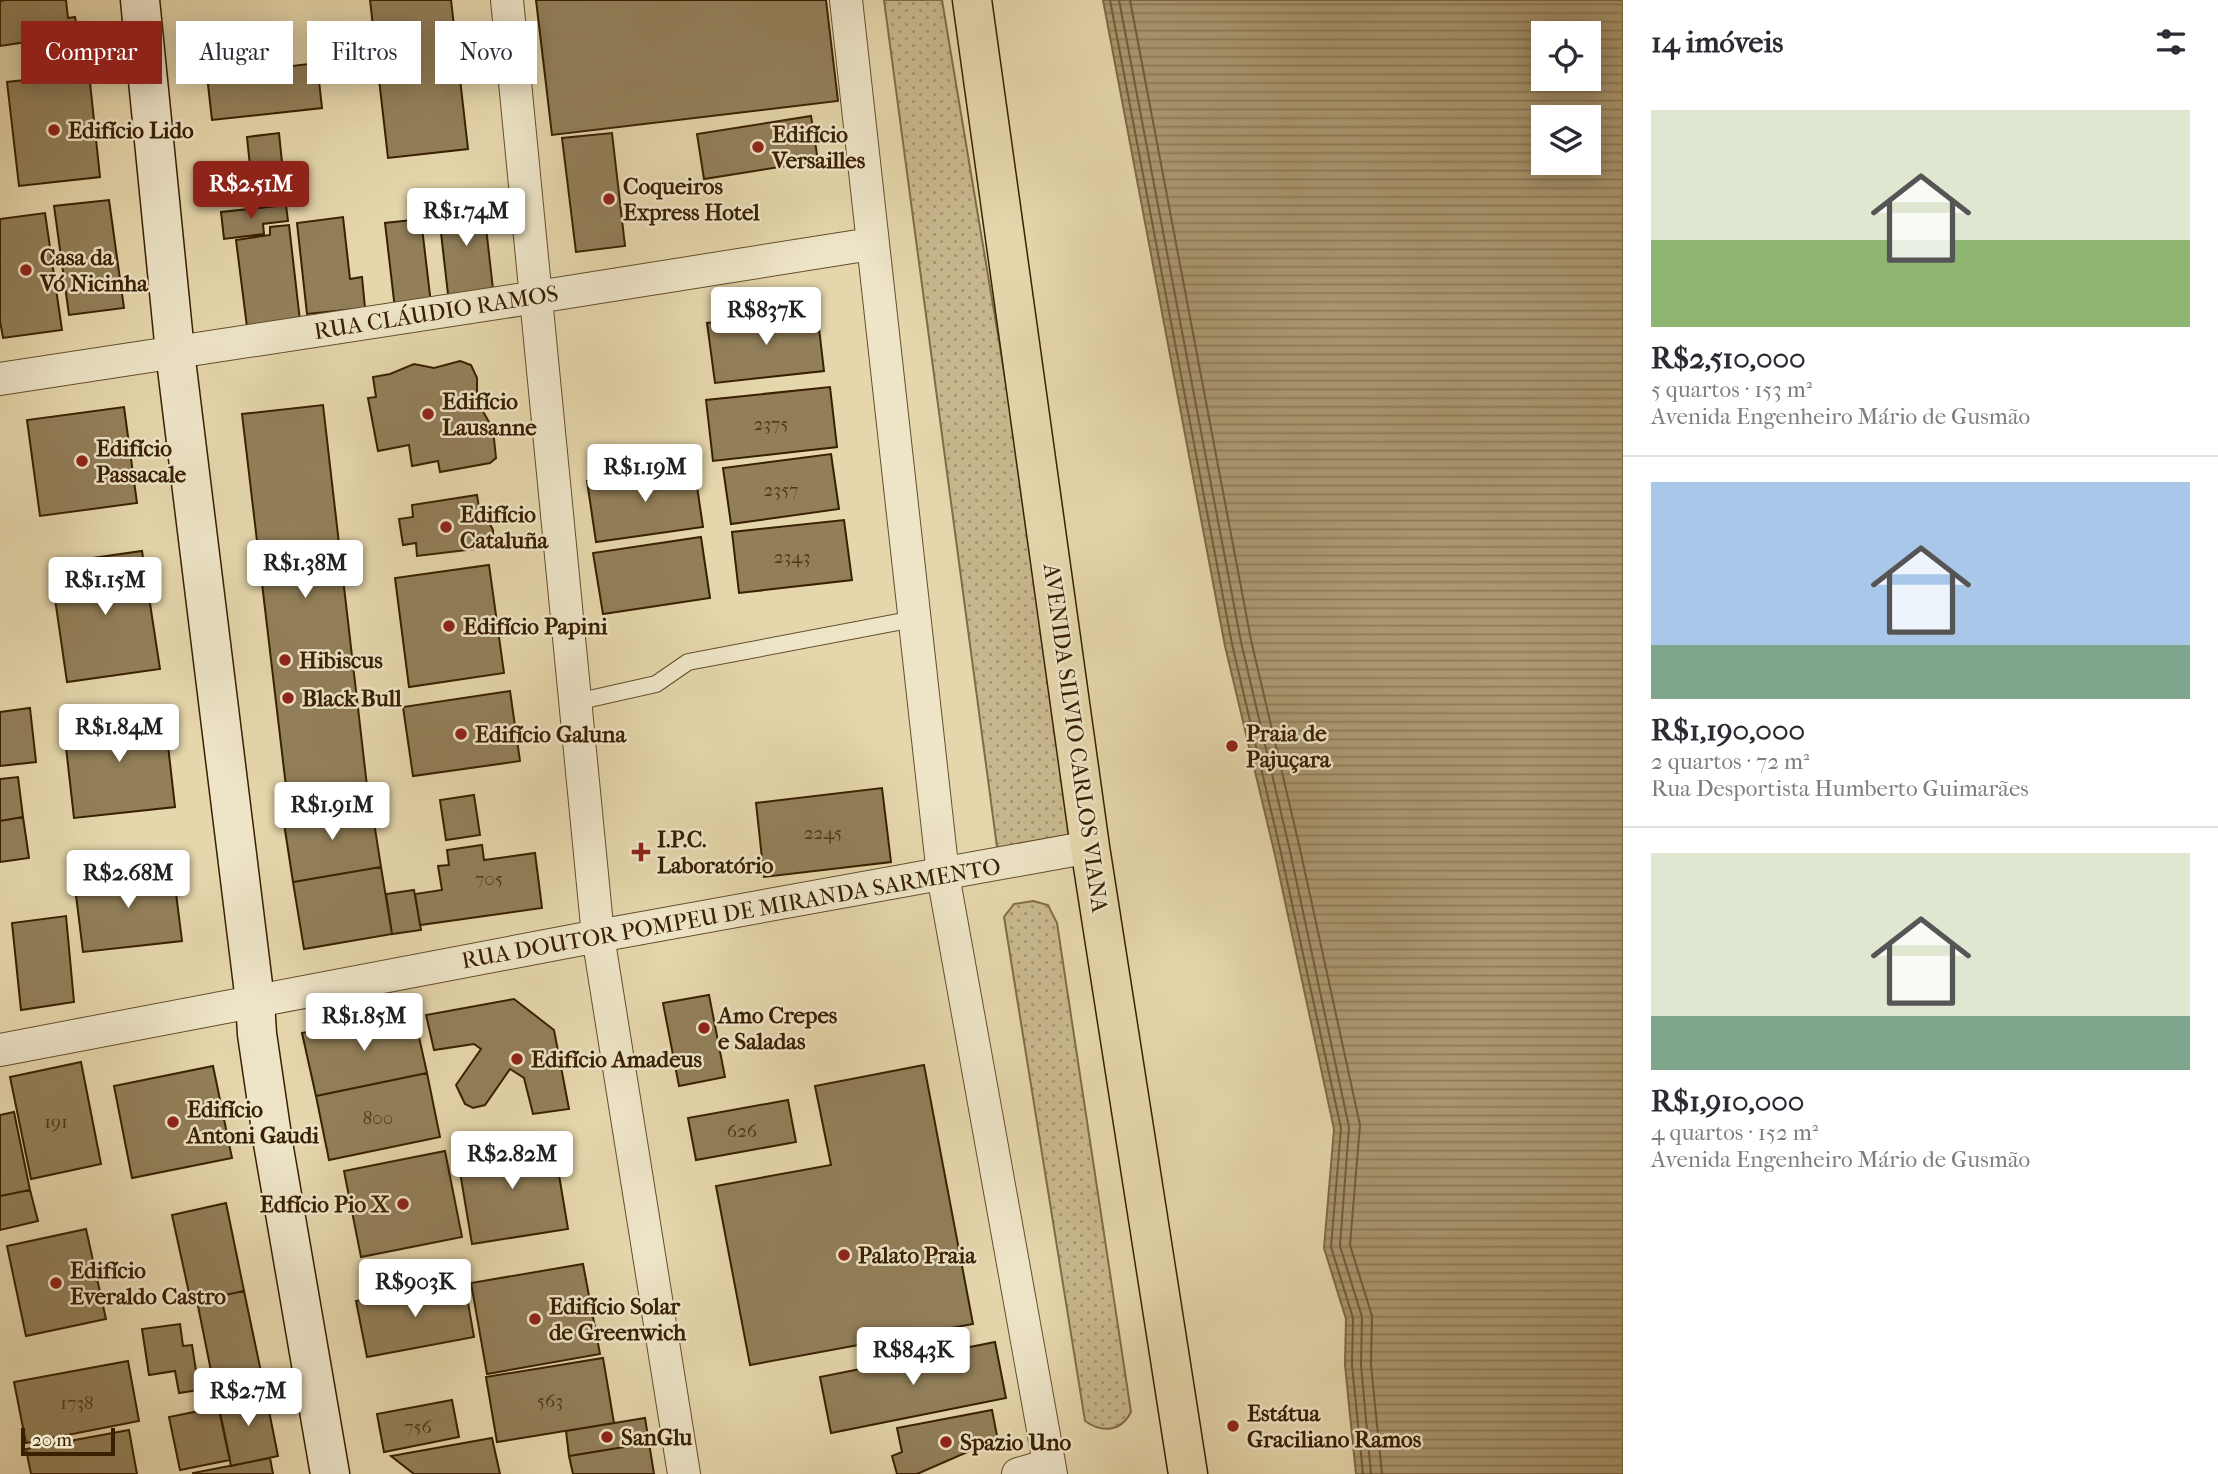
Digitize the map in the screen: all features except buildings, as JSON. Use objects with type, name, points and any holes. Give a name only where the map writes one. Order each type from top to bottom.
[{"type":"main road","name":"AVENIDA SILVIO CARLOS VIANA","points":[[972,0],[1090,847],[1188,1474]]},
{"type":"street","points":[[140,0],[175,352],[257,1034],[330,1474]]},
{"type":"street","points":[[506,0],[598,936],[684,1474]]},
{"type":"street","points":[[846,0],[943,875],[1050,1469],[1018,1474]]},
{"type":"street","name":"RUA CLÁUDIO RAMOS","points":[[0,379],[871,244]]},
{"type":"street","name":"RUA DOUTOR POMPEU DE MIRANDA SARMENTO","points":[[0,1050],[598,936],[1090,847]]},
{"type":"lane","points":[[576,702],[656,684],[688,662],[914,619]]},
{"type":"shaded area","points":[[884,0],[942,0],[1079,820],[1071,835],[1012,848],[997,847]]},
{"type":"shaded area","points":[[1033,901],[1048,905],[1057,923],[1131,1412],[1122,1424],[1104,1429],[1085,1421],[1004,917],[1014,904]]},
{"type":"water","points":[[1103,0],[1623,0],[1623,1474],[1356,1474],[1345,1365],[1346,1319],[1324,1248],[1334,1129],[1275,855],[1225,646]]},
{"type":"place","name":"Edifício Lido","points":[[54,130]]},
{"type":"place","name":"Edifício Versailles","points":[[758,147]]},
{"type":"place","name":"Coqueiros Express Hotel","points":[[609,199]]},
{"type":"place","name":"Casa da Vó Nicinha","points":[[26,270]]},
{"type":"place","name":"Edifício Lausanne","points":[[428,414]]},
{"type":"place","name":"Edifício Passacale","points":[[82,461]]},
{"type":"place","name":"Edifício Cataluña","points":[[446,527]]},
{"type":"place","name":"Edifício Papini","points":[[449,626]]},
{"type":"place","name":"Hibiscus","points":[[285,660]]},
{"type":"place","name":"Black Bull","points":[[288,698]]},
{"type":"place","name":"Edifício Galuna","points":[[461,734]]},
{"type":"place","name":"Praia de Pajuçara","points":[[1232,746]]},
{"type":"place","name":"I.P.C. Laboratório","points":[[641,852]]},
{"type":"place","name":"Amo Crepes e Saladas","points":[[704,1028]]},
{"type":"place","name":"Edifício Amadeus","points":[[517,1059]]},
{"type":"place","name":"Edifício Antoni Gaudi","points":[[173,1122]]},
{"type":"place","name":"Edfício Pio X","points":[[403,1204]]},
{"type":"place","name":"Palato Praia","points":[[844,1255]]},
{"type":"place","name":"Edifício Everaldo Castro","points":[[56,1283]]},
{"type":"place","name":"Edifício Solar de Greenwich","points":[[535,1319]]},
{"type":"place","name":"Estátua Graciliano Ramos","points":[[1233,1426]]},
{"type":"place","name":"SanGlu","points":[[607,1437]]},
{"type":"place","name":"Spazio Uno","points":[[946,1442]]}]
